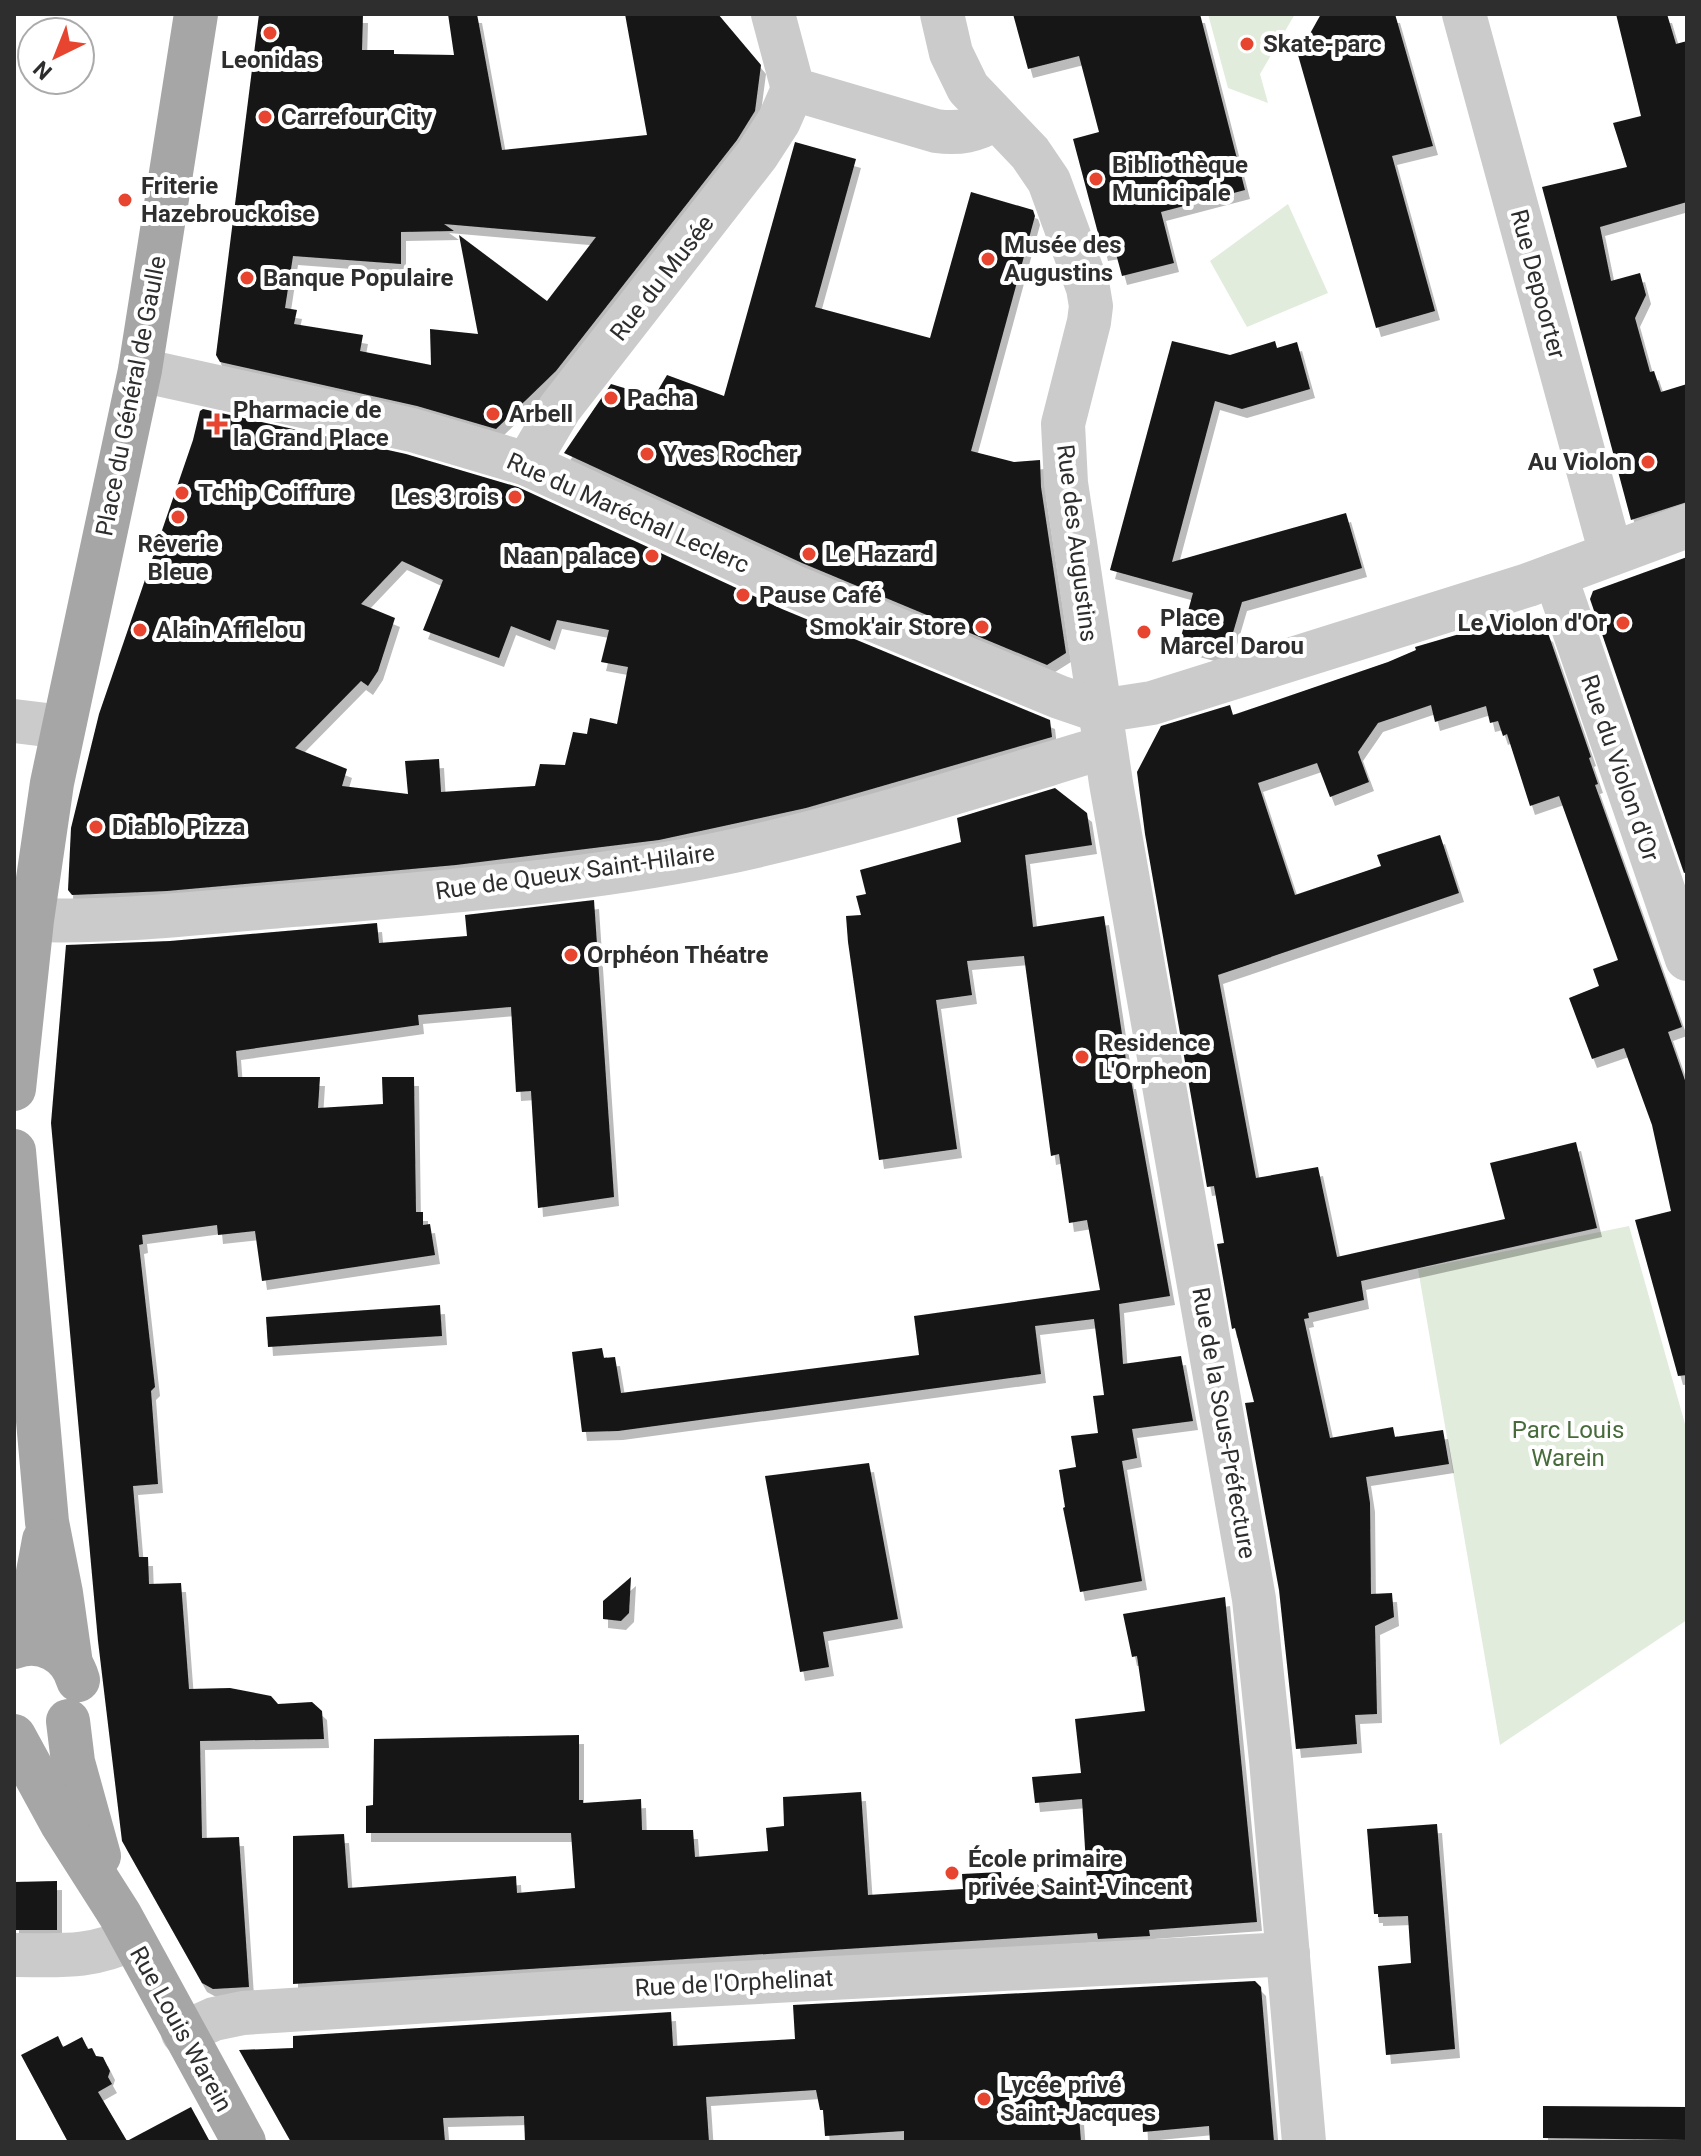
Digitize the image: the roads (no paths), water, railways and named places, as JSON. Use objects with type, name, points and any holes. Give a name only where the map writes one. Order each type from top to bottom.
[{"type":"main road","name":"Place du Général de Gaulle","points":[[63,727],[140,370],[196,14]]},
{"type":"main road","points":[[14,1089],[26,934],[63,727]]},
{"type":"main road","points":[[14,1151],[47,1522],[71,1664],[79,1693],[68,1721],[58,1729],[41,1736],[14,1735]]},
{"type":"main road","points":[[47,1522],[40,1568],[14,1645],[34,1643],[48,1646],[61,1653],[71,1664]]},
{"type":"main road","name":"Rue Louis Warein","points":[[68,1721],[70,1746],[81,1793],[126,1927]]},
{"type":"main road","name":"Rue Louis Warein","points":[[14,1735],[66,1832],[126,1927],[244,2142]]},
{"type":"street","points":[[773,14],[793,89],[936,131],[970,131],[995,119]]},
{"type":"street","name":"Rue des Augustins","points":[[942,14],[958,71],[968,88],[1030,153],[1049,181],[1082,267],[1089,297],[1089,322],[1067,404],[1063,443],[1102,729]]},
{"type":"street","name":"Rue Depoorter","points":[[1464,14],[1611,554]]},
{"type":"street","name":"Rue du Musée","points":[[527,464],[548,424],[757,155],[779,121],[793,89]]},
{"type":"street","name":"Rue du Maréchal Leclerc","points":[[140,370],[424,433],[527,464],[792,586],[1059,697],[1102,729]]},
{"type":"street","name":"Rue de Queux Saint-Hilaire","points":[[26,934],[84,921],[383,897],[628,870],[712,855],[815,831],[1102,729],[1138,706],[1555,575],[1687,526]]},
{"type":"street","name":"Rue du Violon d'Or","points":[[1555,575],[1687,959]]},
{"type":"street","points":[[14,721],[63,727]]},
{"type":"street","name":"Rue de la Sous-Préfecture","points":[[1102,729],[1254,1599],[1304,2142]]},
{"type":"street","points":[[14,1955],[82,1956],[107,1950],[126,1927]]},
{"type":"street","name":"Rue de l'Orphelinat","points":[[183,2033],[214,2019],[243,2013],[587,1991],[1288,1954]]},
{"type":"place","name":"Leonidas","points":[[270,33]]},
{"type":"place","name":"Skate-parc","points":[[1247,44]]},
{"type":"place","name":"Carrefour City","points":[[265,117]]},
{"type":"place","name":"Bibliothèque Municipale","points":[[1096,179]]},
{"type":"place","name":"Friterie Hazebrouckoise","points":[[125,200]]},
{"type":"place","name":"Musée des Augustins","points":[[988,259]]},
{"type":"place","name":"Banque Populaire","points":[[247,278]]},
{"type":"place","name":"Pacha","points":[[611,398]]},
{"type":"place","name":"Arbell","points":[[493,414]]},
{"type":"place","name":"Pharmacie de la Grand Place","points":[[217,424]]},
{"type":"place","name":"Yves Rocher","points":[[647,454]]},
{"type":"place","name":"Au Violon","points":[[1648,462]]},
{"type":"place","name":"Tchip Coiffure","points":[[182,493]]},
{"type":"place","name":"Les 3 rois","points":[[515,497]]},
{"type":"place","name":"Rêverie Bleue","points":[[178,517]]},
{"type":"place","name":"Le Hazard","points":[[809,554]]},
{"type":"place","name":"Naan palace","points":[[652,556]]},
{"type":"place","name":"Pause Café","points":[[743,595]]},
{"type":"place","name":"Le Violon d'Or","points":[[1623,623]]},
{"type":"place","name":"Smok'air Store","points":[[982,627]]},
{"type":"place","name":"Alain Afflelou","points":[[140,630]]},
{"type":"place","name":"Place Marcel Darou","points":[[1144,632]]},
{"type":"place","name":"Diablo Pizza","points":[[96,827]]},
{"type":"place","name":"Orphéon Théatre","points":[[571,955]]},
{"type":"place","name":"Residence L'Orpheon","points":[[1082,1057]]},
{"type":"place","name":"École primaire privée Saint-Vincent","points":[[952,1873]]},
{"type":"place","name":"Lycée privé Saint-Jacques","points":[[984,2099]]},
{"type":"park label","name":"Parc Louis Warein","points":[[1568,1444]]}]
